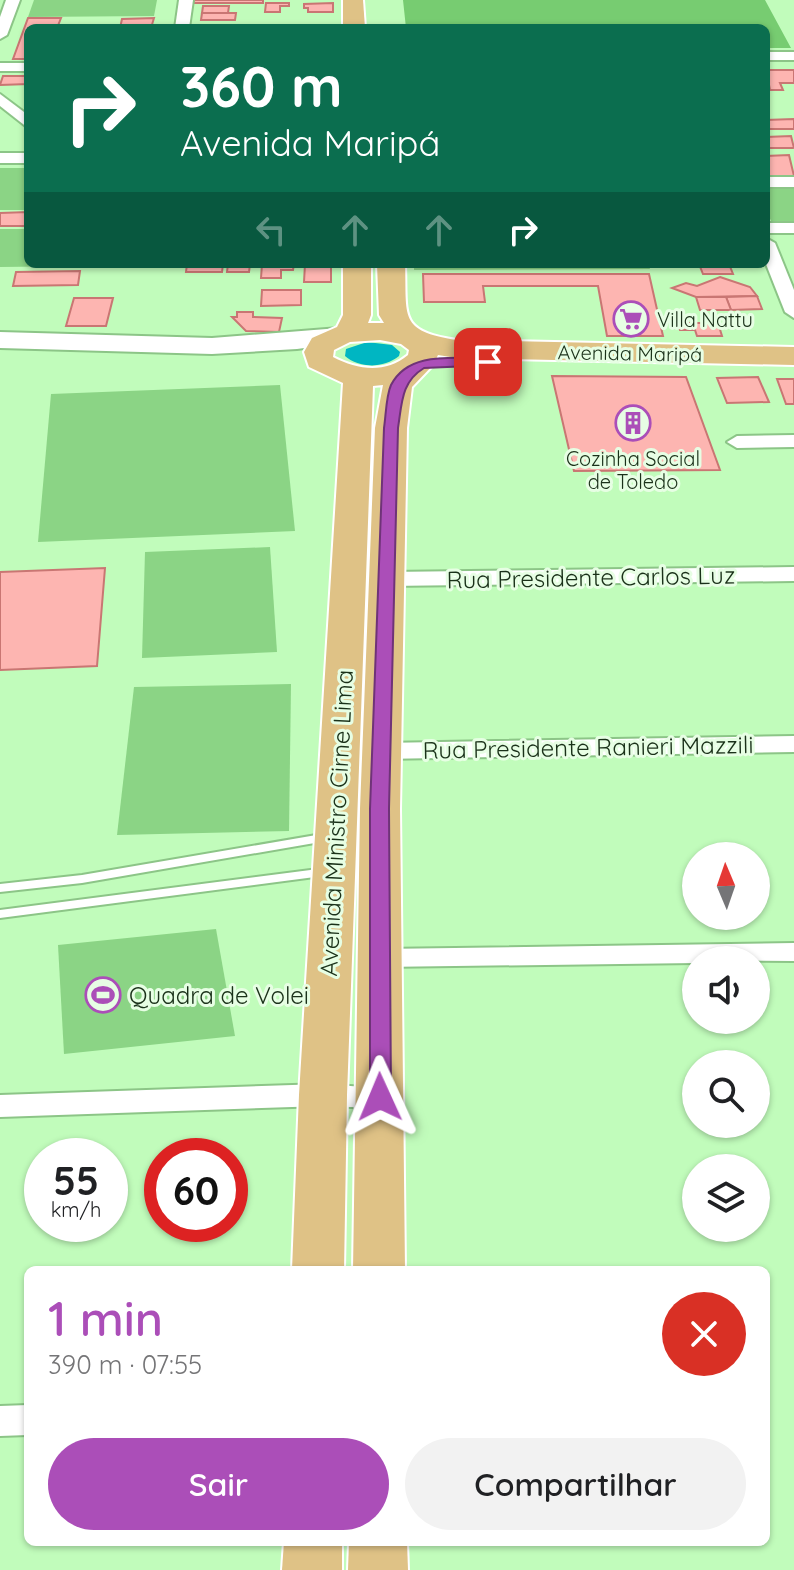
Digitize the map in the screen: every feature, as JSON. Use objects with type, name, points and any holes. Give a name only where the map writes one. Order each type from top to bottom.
[{"type":"main road","points":[[353,0],[354,24]]},
{"type":"main road","points":[[344,334],[357,315],[357,268]]},
{"type":"main road","points":[[391,268],[393,315],[414,353]]},
{"type":"main road","points":[[0,340],[228,347],[281,345],[380,331],[414,353]]},
{"type":"main road","name":"Avenida Ministro Cirne Lima","points":[[318,1266],[340,740],[342,372],[319,361],[319,347],[344,334]]},
{"type":"main road","points":[[0,355],[386,376],[414,353]]},
{"type":"main road","points":[[379,1266],[382,745],[391,428],[397,386],[414,353]]},
{"type":"main road","name":"Avenida Maripá","points":[[414,353],[457,361],[676,360],[794,368]]},
{"type":"main road","name":"Avenida Maripá","points":[[720,361],[794,356]]},
{"type":"main road","points":[[340,740],[382,745]]},
{"type":"main road","points":[[329,971],[346,1010],[362,1013],[379,1008]]},
{"type":"main road","points":[[312,1570],[313,1546]]},
{"type":"main road","points":[[378,1546],[378,1570]]},
{"type":"street","points":[[0,35],[13,0]]},
{"type":"street","points":[[183,24],[186,0]]},
{"type":"street","points":[[770,59],[794,59]]},
{"type":"street","points":[[0,67],[24,67]]},
{"type":"street","points":[[0,98],[24,119]]},
{"type":"street","points":[[0,158],[24,158]]},
{"type":"street","points":[[770,182],[794,182]]},
{"type":"street","points":[[770,228],[794,228]]},
{"type":"street","points":[[770,253],[794,312]]},
{"type":"street","points":[[737,442],[794,441]]},
{"type":"street","name":"Rua Presidente Carlos Luz","points":[[388,579],[794,574]]},
{"type":"street","name":"Rua Presidente Ranieri Mazzili","points":[[382,745],[794,744]]},
{"type":"street","points":[[381,958],[794,952]]},
{"type":"street","points":[[0,1106],[323,1095],[380,1097]]},
{"type":"street","points":[[0,1421],[24,1420]]},
{"type":"lane","points":[[0,888],[334,854]]},
{"type":"lane","points":[[0,914],[82,905],[334,854]]},
{"type":"lane","points":[[82,879],[82,905]]},
{"type":"green space","points":[[34,0],[157,0],[154,16],[28,17]]},
{"type":"green space","points":[[403,0],[765,0],[791,48],[770,48],[770,24],[406,24]]},
{"type":"green space","points":[[0,168],[24,168],[24,210],[0,210]]},
{"type":"green space","points":[[770,186],[794,186],[794,223],[772,223]]},
{"type":"green space","points":[[0,229],[24,229],[24,267],[0,267]]},
{"type":"green space","points":[[414,268],[650,269],[414,270]]},
{"type":"green space","points":[[280,385],[295,531],[38,542],[51,394]]},
{"type":"green space","points":[[270,547],[277,652],[142,658],[145,552]]},
{"type":"green space","points":[[291,684],[289,831],[117,835],[134,687]]},
{"type":"green space","points":[[216,929],[235,1036],[64,1054],[58,945]]},
{"type":"water","points":[[367,342],[392,345],[400,352],[399,356],[386,363],[365,365],[345,356],[346,349]]},
{"type":"building","points":[[194,0],[263,0],[263,3],[194,3]]},
{"type":"building","points":[[266,3],[289,3],[289,6],[280,6],[280,12],[265,12]]},
{"type":"building","points":[[333,3],[333,12],[308,12],[308,8],[304,8],[304,4]]},
{"type":"building","points":[[203,6],[229,6],[228,13],[202,13]]},
{"type":"building","points":[[202,13],[236,13],[235,20],[201,20]]},
{"type":"building","points":[[28,18],[61,18],[59,24],[26,24]]},
{"type":"building","points":[[154,18],[152,24],[121,24],[122,19]]},
{"type":"building","points":[[24,29],[24,59],[13,59]]},
{"type":"building","points":[[770,70],[794,70],[794,83],[780,83],[783,90],[770,90]]},
{"type":"building","points":[[3,76],[24,76],[24,84],[0,85]]},
{"type":"building","points":[[794,119],[794,129],[770,129],[770,120]]},
{"type":"building","points":[[791,136],[794,148],[770,148],[770,137]]},
{"type":"building","points":[[789,155],[794,176],[770,176],[770,156]]},
{"type":"building","points":[[24,212],[24,226],[0,226],[0,213]]},
{"type":"building","points":[[186,268],[222,268],[222,272],[186,272]]},
{"type":"building","points":[[228,268],[250,268],[249,272],[227,272]]},
{"type":"building","points":[[262,268],[293,268],[281,270],[281,278],[261,278]]},
{"type":"building","points":[[305,268],[331,268],[331,282],[304,282]]},
{"type":"building","points":[[701,268],[731,268],[733,274],[703,274]]},
{"type":"building","points":[[80,271],[78,285],[13,286],[16,272]]},
{"type":"building","name":"Villa Nattu","points":[[423,274],[649,274],[663,336],[607,336],[598,286],[483,286],[485,302],[424,302]]},
{"type":"building","points":[[720,277],[750,287],[757,296],[696,297],[672,288],[686,283],[697,286]]},
{"type":"building","points":[[262,290],[301,290],[301,305],[261,306]]},
{"type":"building","points":[[757,296],[762,309],[731,310],[726,297]]},
{"type":"building","points":[[696,297],[726,297],[731,310],[700,310]]},
{"type":"building","points":[[74,298],[113,298],[106,326],[66,326]]},
{"type":"building","points":[[237,312],[253,312],[253,317],[282,318],[279,332],[246,331],[232,317],[237,317]]},
{"type":"building","points":[[678,323],[718,323],[722,336],[697,336],[695,330],[680,330]]},
{"type":"building","name":"Cozinha Social de Toledo","points":[[552,376],[686,377],[720,470],[574,471]]},
{"type":"building","points":[[758,377],[769,402],[727,403],[717,378]]},
{"type":"building","points":[[777,379],[794,379],[794,404],[786,404]]},
{"type":"building","points":[[105,568],[97,666],[0,670],[0,572]]},
{"type":"place","name":"Villa Nattu","points":[[631,319]]},
{"type":"place","name":"Cozinha Social de Toledo","points":[[633,423]]},
{"type":"place","name":"Quadra de Volei","points":[[103,995]]},
{"type":"route","points":[[380,1097],[380,809],[391,428],[397,386],[421,364],[488,362]]}]
